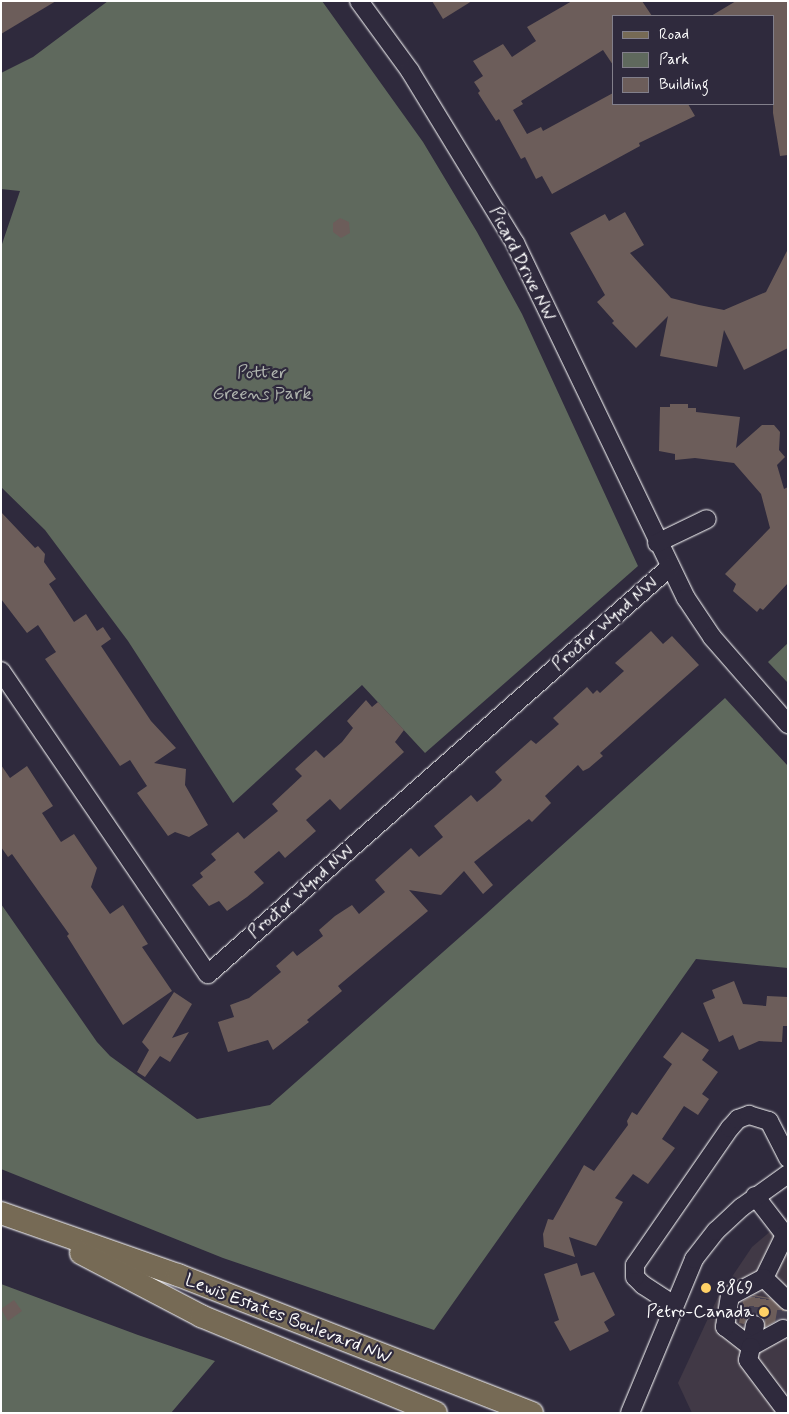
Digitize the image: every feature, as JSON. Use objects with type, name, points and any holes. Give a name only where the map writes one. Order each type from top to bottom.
[{"type":"main road","name":"Lewis Estates Boulevard NW","points":[[1,1213],[42,1229],[178,1275],[532,1413]]},
{"type":"main road","name":"Lewis Estates Boulevard NW","points":[[42,1229],[56,1240],[201,1316],[436,1413]]},
{"type":"street","name":"Picard Drive NW","points":[[359,1],[410,71],[515,243],[670,567],[712,637],[788,724]]},
{"type":"street","points":[[658,543],[707,519]]},
{"type":"street","name":"Proctor Wynd NW","points":[[1,671],[208,974],[670,567]]},
{"type":"street","points":[[674,1305],[643,1285],[635,1277],[635,1265],[730,1128],[738,1119],[749,1115],[769,1121],[788,1158]]},
{"type":"street","points":[[630,1413],[694,1259],[716,1231],[755,1196],[788,1174]]},
{"type":"street","points":[[755,1196],[786,1235],[764,1278],[760,1296]]},
{"type":"street","points":[[764,1278],[788,1301]]},
{"type":"street","points":[[751,1347],[725,1327],[730,1296],[764,1278]]},
{"type":"street","points":[[755,1325],[748,1360],[788,1413]]},
{"type":"street","points":[[751,1347],[783,1330]]},
{"type":"shaded area","points":[[788,1216],[788,1413],[692,1413],[678,1383],[717,1299],[752,1247]]},
{"type":"green space","name":"Potter Greens Park","points":[[108,1],[322,1],[423,142],[477,232],[522,314],[638,566],[425,753],[362,685],[233,803],[128,641],[45,530],[1,487],[1,247],[20,191],[1,189],[1,73],[33,57]]},
{"type":"green space","points":[[788,643],[788,683],[768,662]]},
{"type":"green space","points":[[725,698],[788,766],[788,968],[696,959],[434,1330],[223,1258],[1,1169],[1,904],[97,1042],[110,1056],[197,1119],[270,1105],[486,914]]},
{"type":"green space","points":[[1,1284],[138,1335],[215,1361],[171,1413],[1,1413]]},
{"type":"building","points":[[1,1],[56,1],[1,34]]},
{"type":"building","points":[[432,1],[472,1],[443,19]]},
{"type":"building","points":[[572,1],[642,1],[651,15],[612,15],[612,64],[603,50],[521,101],[523,104],[513,110],[527,134],[541,127],[543,131],[612,94],[612,105],[689,105],[695,116],[639,143],[640,146],[552,194],[542,176],[536,179],[525,157],[521,159],[499,119],[496,121],[478,93],[480,91],[474,82],[483,76],[473,61],[503,44],[512,57],[536,41],[527,27]]},
{"type":"building","points":[[736,1],[788,1],[788,155],[780,156],[773,113],[774,15],[713,15]]},
{"type":"building","points":[[625,212],[644,245],[630,253],[671,298],[699,305],[724,310],[766,292],[788,249],[788,348],[744,370],[724,330],[717,367],[660,356],[668,316],[636,348],[612,323],[614,321],[597,302],[605,295],[570,233],[605,214],[609,221]]},
{"type":"building","points":[[340,218],[349,222],[350,233],[341,238],[333,232],[333,223]]},
{"type":"building","points":[[670,404],[688,404],[688,408],[696,408],[696,412],[740,417],[736,448],[762,425],[774,425],[780,432],[779,450],[785,457],[777,465],[784,489],[788,487],[788,583],[763,610],[760,608],[757,612],[733,591],[736,584],[725,574],[770,528],[761,494],[734,463],[695,458],[675,460],[675,454],[659,451],[660,407],[670,407]]},
{"type":"building","points":[[1,512],[35,548],[38,546],[45,554],[44,562],[56,579],[49,584],[74,622],[86,614],[97,631],[103,627],[111,639],[101,646],[151,721],[176,748],[154,763],[186,769],[185,785],[208,825],[189,837],[175,832],[168,836],[137,793],[147,786],[130,760],[120,766],[45,659],[56,652],[38,625],[27,633],[1,599]]},
{"type":"building","points":[[651,631],[663,644],[672,636],[699,665],[600,753],[603,756],[589,768],[583,771],[578,765],[545,796],[551,803],[532,822],[529,819],[474,862],[493,885],[483,894],[464,871],[441,895],[409,890],[428,911],[338,986],[342,991],[307,1020],[309,1022],[273,1050],[268,1040],[228,1052],[218,1022],[234,1017],[230,1005],[249,998],[281,972],[276,966],[293,951],[297,956],[323,936],[319,930],[335,916],[352,905],[359,914],[385,892],[375,880],[411,848],[419,857],[443,837],[434,826],[471,795],[477,802],[495,787],[502,780],[495,772],[531,740],[536,744],[559,724],[553,718],[587,687],[593,694],[597,690],[600,693],[624,671],[615,663]]},
{"type":"building","points":[[366,700],[372,707],[378,702],[404,730],[395,742],[404,752],[340,810],[330,799],[306,820],[316,831],[285,858],[279,851],[254,872],[264,883],[247,897],[227,911],[219,901],[209,906],[192,885],[203,877],[200,873],[216,860],[211,854],[238,832],[244,839],[278,811],[272,804],[302,776],[295,769],[316,750],[324,758],[342,742],[353,728],[347,721]]},
{"type":"building","points":[[1,765],[10,778],[27,766],[53,806],[42,813],[61,842],[74,834],[97,868],[91,887],[110,914],[123,905],[148,944],[142,947],[172,991],[123,1025],[67,936],[69,934],[12,854],[8,857],[1,847]]},
{"type":"building","points":[[734,981],[743,1004],[766,1006],[767,996],[788,997],[788,1026],[783,1026],[782,1042],[759,1041],[739,1050],[733,1035],[719,1042],[703,1003],[715,998],[712,990]]},
{"type":"building","points":[[174,992],[192,1004],[172,1038],[189,1032],[170,1062],[160,1056],[145,1077],[137,1072],[149,1050],[142,1042]]},
{"type":"building","points":[[682,1032],[709,1050],[702,1060],[718,1072],[702,1094],[709,1099],[698,1115],[684,1106],[662,1139],[675,1148],[648,1184],[633,1174],[615,1198],[623,1202],[596,1246],[569,1237],[575,1257],[544,1247],[543,1234],[548,1219],[553,1220],[584,1165],[594,1171],[628,1125],[627,1121],[632,1112],[637,1115],[672,1064],[663,1057]]},
{"type":"building","points":[[577,1263],[581,1276],[594,1272],[615,1315],[604,1322],[609,1331],[570,1351],[554,1322],[559,1320],[544,1274]]},
{"type":"building","name":"Petro-Canada","points":[[754,1295],[770,1298],[788,1311],[788,1320],[778,1320],[765,1327],[762,1317],[756,1315],[747,1318],[744,1324],[739,1323],[743,1301]]},
{"type":"building","points":[[14,1300],[22,1311],[8,1321],[1,1309]]},
{"type":"tunnel","points":[[755,1325],[760,1297]]},
{"type":"tunnel","points":[[783,1329],[788,1302]]},
{"type":"place","name":"8869","points":[[706,1288]]},
{"type":"place","name":"Petro-Canada","points":[[764,1312]]}]
